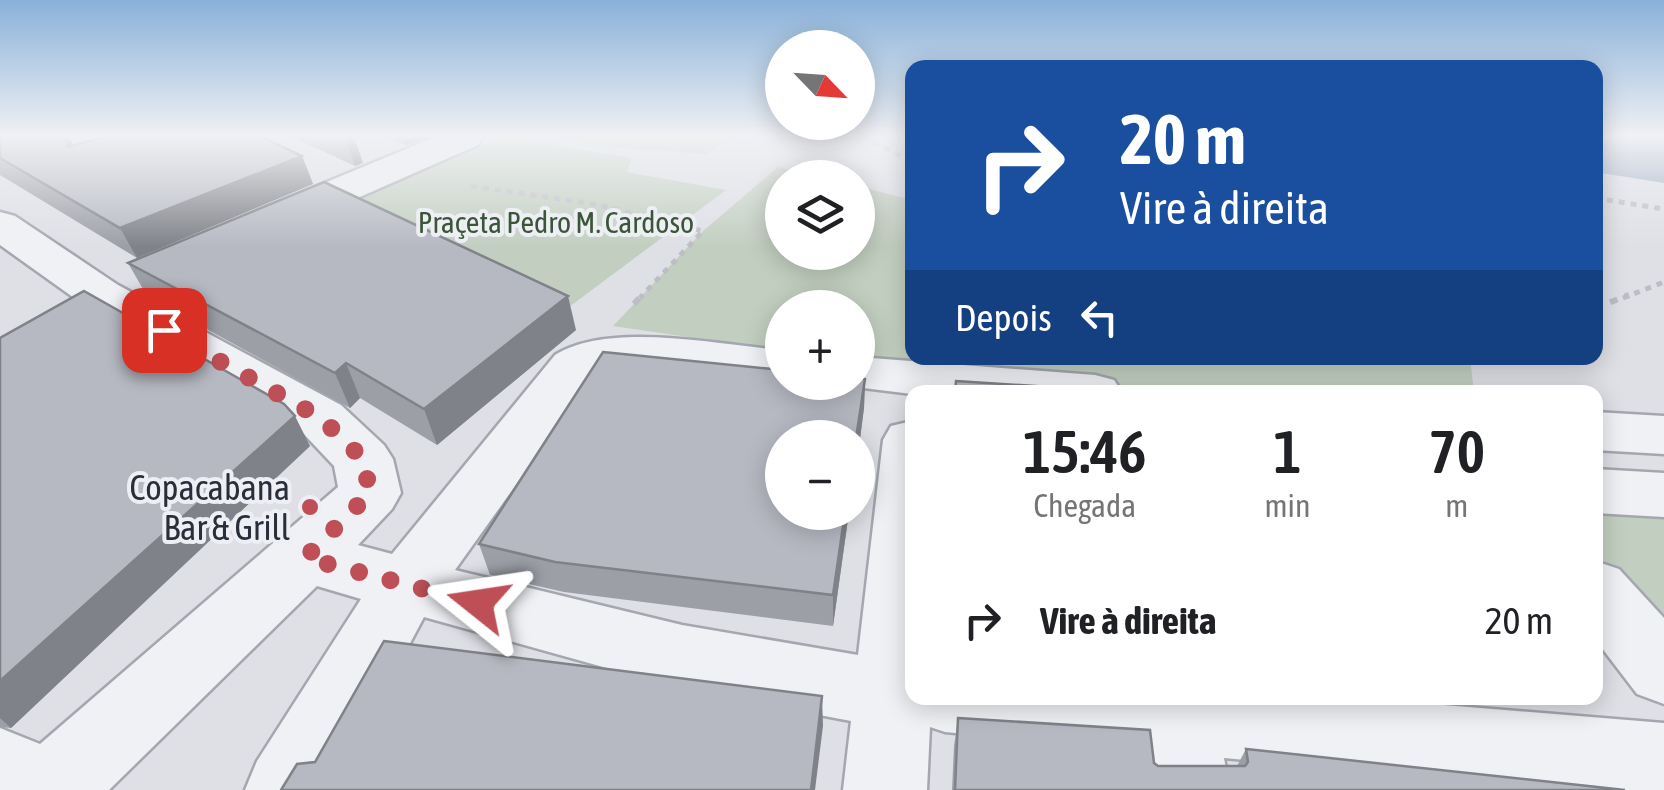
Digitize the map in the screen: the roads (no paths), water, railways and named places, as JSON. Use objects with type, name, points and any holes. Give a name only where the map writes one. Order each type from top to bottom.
[{"type":"street","points":[[244,232],[359,174]]},
{"type":"street","points":[[0,225],[119,287],[321,418],[363,459],[370,493],[305,558],[50,790],[0,767]]},
{"type":"street","points":[[50,324],[119,287]]},
{"type":"street","points":[[288,790],[407,584],[574,366],[591,355],[610,351],[765,365]]},
{"type":"street","points":[[875,381],[905,398]]},
{"type":"street","points":[[1603,431],[1664,435]]},
{"type":"street","points":[[1603,491],[1664,495]]},
{"type":"street","points":[[305,558],[620,642],[764,674],[905,693]]},
{"type":"street","points":[[1603,598],[1664,671]]},
{"type":"street","points":[[885,790],[913,705]]},
{"type":"street","points":[[961,705],[1183,754],[1664,761]]},
{"type":"water","points":[[1607,174],[1664,174],[1664,183]]},
{"type":"place","name":"Copacabana Bar & Grill","points":[[310,507]]},
{"type":"park label","name":"Praçeta Pedro M. Cardoso","points":[[556,222]]}]
